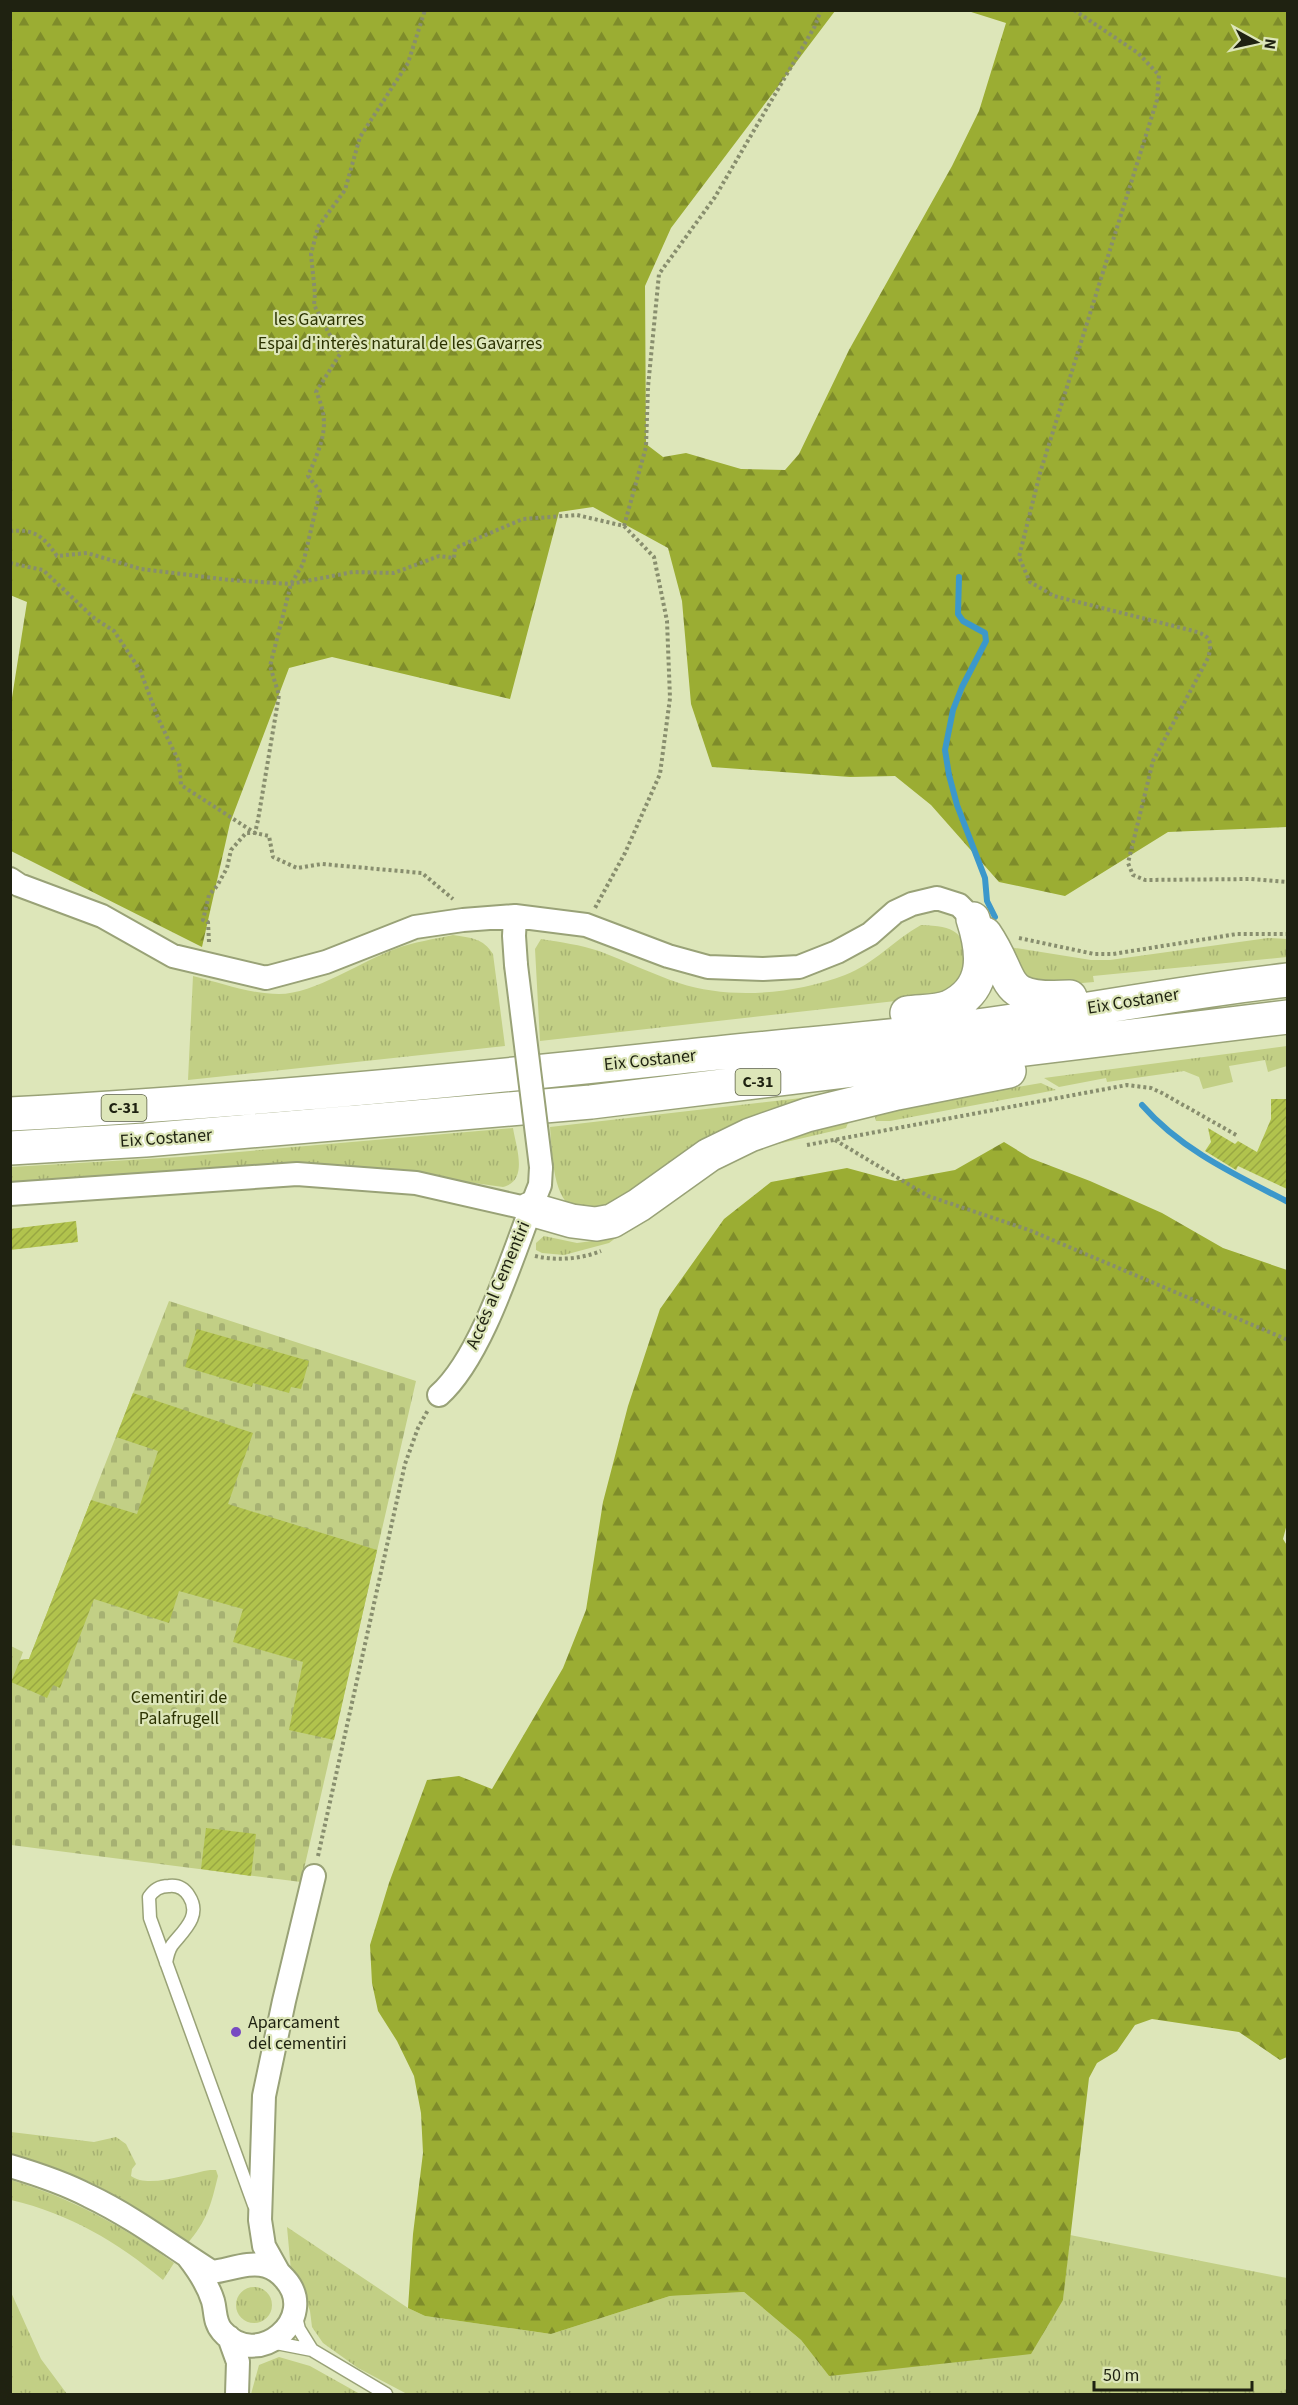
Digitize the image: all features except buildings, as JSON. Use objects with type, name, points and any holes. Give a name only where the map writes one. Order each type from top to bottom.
[{"type":"highway","points":[[973,919],[992,944],[1011,986],[1027,995],[1046,998],[1199,990]]},
{"type":"highway","points":[[236,1098],[947,1008],[962,998],[974,985],[981,969],[981,952],[973,919]]},
{"type":"highway","name":"Eix Costaner","points":[[10,1114],[124,1108],[421,1084],[962,1028],[1199,990],[1287,980]]},
{"type":"highway","points":[[530,1209],[572,1221],[596,1224],[612,1221],[639,1205],[709,1155],[750,1135],[807,1115],[897,1093],[1287,1018]]},
{"type":"highway","name":"Eix Costaner","points":[[10,1148],[145,1140],[591,1102],[1287,1018]]},
{"type":"street","points":[[10,879],[19,885],[102,916],[173,956],[266,978],[326,962],[415,927],[463,920],[515,916],[586,925],[708,967],[763,969],[800,967],[837,952],[870,934],[895,912],[912,904],[937,898],[959,905],[973,919]]},
{"type":"street","name":"Accés al Cementiri","points":[[439,1395],[462,1368],[488,1317],[524,1231],[540,1185],[541,1167],[516,965],[515,916]]},
{"type":"street","points":[[10,1194],[297,1174],[416,1184],[530,1209]]},
{"type":"street","points":[[213,2302],[216,2288],[224,2276],[240,2267],[255,2243],[260,2220],[266,2085],[314,1876]]},
{"type":"street","points":[[10,2166],[89,2196],[130,2218],[212,2272],[240,2267],[266,2266],[279,2272]]},
{"type":"street","points":[[237,2391],[247,2363],[264,2343],[285,2332],[294,2311],[294,2297],[289,2283],[279,2272],[264,2246],[260,2220]]},
{"type":"street","points":[[188,2257],[201,2274],[213,2302],[215,2318],[222,2331],[244,2344],[264,2343]]},
{"type":"street","points":[[229,2337],[238,2362],[237,2391]]},
{"type":"lane","points":[[166,1963],[171,1946],[188,1928],[193,1916],[190,1897],[184,1890],[169,1885],[154,1891],[149,1897],[148,1907],[166,1963],[260,2220]]},
{"type":"lane","points":[[294,2311],[299,2330],[312,2350]]},
{"type":"lane","points":[[264,2343],[312,2350],[386,2394]]},
{"type":"path","points":[[255,833],[279,695],[270,666],[291,584],[303,564],[320,491],[308,476],[324,438],[322,405],[316,392],[340,354],[314,305],[311,254],[318,227],[345,190],[360,137],[408,63],[425,10]]},
{"type":"path","points":[[624,526],[646,447],[648,387],[659,274],[715,197],[815,26],[821,10]]},
{"type":"path","points":[[1074,10],[1138,53],[1159,75],[1157,100],[1040,473],[1019,557],[1030,582],[1054,596],[1186,629],[1203,634],[1209,639],[1211,648],[1208,658],[1153,761],[1128,863],[1133,875],[1146,880],[1251,879],[1287,882]]},
{"type":"path","points":[[10,531],[24,530],[44,537],[57,556],[87,553],[141,569],[230,580],[291,584],[353,572],[394,573],[439,556],[454,558],[455,548],[523,519],[577,515],[624,526],[654,557],[667,621],[670,698],[660,774],[625,853],[586,925]]},
{"type":"path","points":[[10,563],[44,570],[94,618],[114,630],[140,670],[158,718],[179,762],[181,785],[255,833]]},
{"type":"path","points":[[218,966],[209,942],[208,922],[203,920],[209,895],[227,868],[231,850],[246,832],[269,836],[273,857],[297,868],[322,864],[422,873],[458,903],[463,920]]},
{"type":"path","points":[[1012,936],[1094,954],[1113,954],[1237,934],[1287,934]]},
{"type":"path","points":[[802,1146],[1127,1085],[1151,1088],[1162,1093],[1238,1136]]},
{"type":"path","points":[[835,1140],[928,1196],[1029,1230],[1287,1340]]},
{"type":"path","points":[[514,1251],[542,1258],[565,1259],[591,1255],[607,1249]]},
{"type":"path","points":[[314,1876],[405,1464],[418,1428],[439,1395]]},
{"type":"green space","name":"les Gavarres","points":[[10,11],[835,11],[671,228],[645,286],[646,444],[663,457],[686,453],[741,469],[785,470],[799,454],[849,350],[952,166],[979,111],[1006,23],[968,11],[1287,11],[1287,827],[1168,832],[1065,896],[999,882],[931,805],[895,776],[850,777],[712,767],[691,704],[682,601],[668,548],[593,507],[559,512],[510,699],[332,657],[289,668],[230,823],[202,947],[11,851],[11,704],[27,602],[10,595]]},
{"type":"green space","points":[[921,925],[948,928],[961,938],[964,955],[962,981],[940,996],[540,1041],[535,949],[541,939],[599,951],[679,983],[699,988],[720,992],[763,993],[805,987],[845,975],[865,965]]},
{"type":"green space","points":[[453,935],[481,942],[493,954],[505,1046],[188,1080],[193,976],[258,992],[293,993],[322,983],[395,949]]},
{"type":"green space","points":[[1268,938],[1288,939],[1287,957],[1093,976],[1094,982],[1058,985],[1025,983],[1003,946],[1091,960],[1110,960]]},
{"type":"green space","points":[[1287,1046],[1287,1066],[1268,1072],[1265,1060],[1229,1066],[1233,1082],[1203,1089],[1199,1077],[1184,1071],[1107,1082],[1106,1078],[1059,1087],[1044,1078]]},
{"type":"green space","points":[[1041,1083],[1056,1090],[890,1121],[876,1121],[875,1117],[877,1114],[943,1100]]},
{"type":"green space","points":[[893,1084],[605,1211],[572,1207],[560,1193],[554,1171],[550,1127],[810,1097]]},
{"type":"green space","points":[[843,1122],[848,1123],[846,1128],[769,1146],[732,1159],[681,1189],[609,1243],[564,1255],[542,1253],[536,1250],[536,1243],[544,1236],[577,1243],[607,1239],[619,1234],[701,1173],[731,1156],[771,1141]]},
{"type":"green space","points":[[513,1128],[518,1153],[518,1171],[511,1184],[503,1187],[416,1175],[11,1186],[11,1167],[180,1157]]},
{"type":"green space","points":[[1004,1142],[1030,1158],[1090,1181],[1162,1213],[1223,1248],[1287,1270],[1288,1520],[1283,1539],[1288,1547],[1287,2057],[1280,2060],[1239,2032],[1152,2019],[1135,2025],[1117,2051],[1097,2063],[1089,2078],[1063,2300],[1031,2354],[829,2376],[801,2340],[744,2292],[670,2296],[551,2334],[425,2316],[408,2308],[413,2234],[423,2153],[421,2113],[414,2076],[397,2041],[378,2011],[372,1983],[370,1945],[389,1883],[427,1780],[459,1776],[492,1789],[563,1668],[586,1610],[603,1502],[628,1406],[660,1309],[724,1219],[771,1182],[847,1168],[895,1181],[955,1170]]},
{"type":"green space","name":"Cementiri de Palafrugell","points":[[169,1301],[416,1381],[301,1882],[11,1845],[10,1685],[20,1660],[29,1659]]},
{"type":"green space","points":[[11,1646],[23,1652],[11,1685]]},
{"type":"green space","points":[[11,2132],[94,2142],[116,2137],[126,2144],[136,2164],[131,2176],[139,2180],[158,2181],[216,2170],[218,2176],[213,2196],[199,2228],[187,2244],[102,2188],[64,2171],[11,2156]]},
{"type":"green space","points":[[11,2180],[55,2195],[96,2214],[174,2263],[163,2280],[110,2241],[73,2221],[11,2200]]},
{"type":"green space","points":[[287,2227],[408,2308],[425,2316],[551,2334],[670,2296],[744,2292],[801,2340],[829,2376],[1063,2300],[1070,2235],[1287,2278],[1287,2394],[407,2394],[358,2368],[323,2343],[312,2327],[310,2311],[303,2290],[291,2271]]},
{"type":"green space","points":[[254,2287],[267,2292],[272,2305],[267,2318],[254,2323],[241,2318],[236,2305],[241,2292]]},
{"type":"green space","points":[[10,2290],[41,2359],[67,2394],[11,2394]]},
{"type":"green space","points":[[279,2357],[310,2366],[360,2394],[251,2394],[259,2365]]},
{"type":"waterway","points":[[959,577],[958,614],[963,621],[985,633],[986,641],[962,687],[953,710],[945,750],[957,805],[985,878],[987,901],[995,917]]},
{"type":"waterway","points":[[1142,1105],[1174,1135],[1210,1160],[1288,1202]]},
{"type":"place","name":"Aparcament del cementiri","points":[[236,2032]]},
{"type":"park label","name":"Espai d'interès natural de les Gavarres","points":[[400,343]]}]
